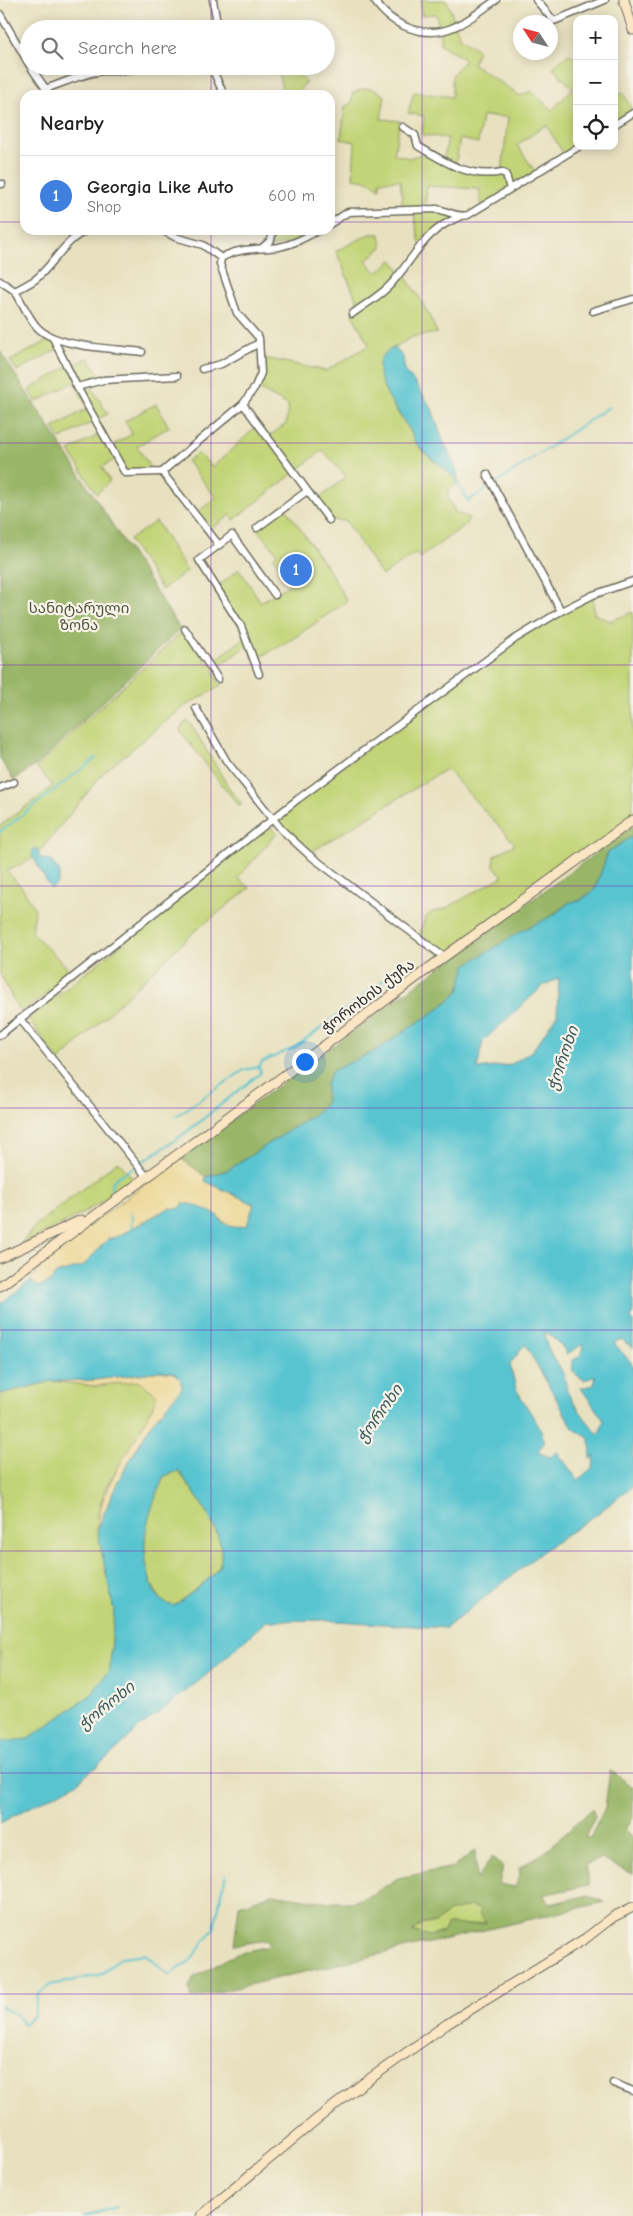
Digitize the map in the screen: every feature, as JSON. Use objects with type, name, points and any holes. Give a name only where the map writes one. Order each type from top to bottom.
[{"type":"street","points":[[213,0],[216,20]]},
{"type":"street","points":[[374,0],[389,17],[400,25],[428,32],[440,32],[456,27],[496,0]]},
{"type":"street","points":[[536,0],[554,21],[605,0]]},
{"type":"street","points":[[624,0],[633,30]]},
{"type":"street","points":[[0,14],[20,48]]},
{"type":"street","points":[[37,75],[47,90]]},
{"type":"street","points":[[53,90],[87,75]]},
{"type":"street","points":[[215,75],[222,90]]},
{"type":"street","points":[[618,122],[633,113]]},
{"type":"street","points":[[403,127],[408,128],[416,136],[418,146],[443,162],[474,173],[489,175],[502,172],[506,175],[510,189]]},
{"type":"street","points":[[352,314],[391,285],[420,244],[434,231],[460,217],[482,209],[510,189],[573,150]]},
{"type":"street","points":[[335,221],[348,212],[437,209],[460,217]]},
{"type":"street","points":[[15,290],[36,278],[72,239],[79,235]]},
{"type":"street","points":[[171,235],[203,245],[221,258]]},
{"type":"street","points":[[262,248],[271,240],[272,235]]},
{"type":"street","points":[[53,338],[77,387],[125,474],[162,472],[244,404],[261,373],[258,336],[243,322],[237,313],[220,264],[221,258],[231,252],[297,242],[310,235]]},
{"type":"street","points":[[0,281],[15,290],[38,328],[53,338],[86,345],[142,352]]},
{"type":"street","points":[[593,311],[633,299]]},
{"type":"street","points":[[202,369],[221,364],[259,343]]},
{"type":"street","points":[[77,387],[103,380],[177,376]]},
{"type":"street","points":[[244,404],[329,520]]},
{"type":"street","points":[[162,472],[219,545]]},
{"type":"street","points":[[487,474],[561,611]]},
{"type":"street","points":[[257,528],[307,491]]},
{"type":"street","points":[[259,674],[241,626],[199,560],[232,535],[275,594]]},
{"type":"street","points":[[0,1035],[273,819],[515,639],[561,611],[617,585],[633,581]]},
{"type":"street","points":[[185,629],[218,679]]},
{"type":"street","points":[[196,708],[227,762],[273,819],[308,854],[444,957]]},
{"type":"street","points":[[0,788],[14,782]]},
{"type":"street","name":"ჭოროხის ქუჩა","points":[[0,1286],[444,957],[633,820]]},
{"type":"street","points":[[20,1019],[147,1177]]},
{"type":"street","points":[[0,1258],[67,1228],[118,1198]]},
{"type":"street","points":[[201,2216],[316,2119],[361,2085],[447,2024],[586,1938],[612,1917],[633,1907]]},
{"type":"street","points":[[613,2083],[633,2091]]},
{"type":"green space","points":[[421,0],[447,0],[460,37],[478,50],[473,64],[520,96],[531,91],[552,110],[573,88],[573,149],[565,156],[546,125],[517,145],[536,173],[482,209],[479,189],[427,186],[425,209],[460,217],[420,244],[413,210],[403,211],[400,180],[380,181],[380,188],[366,180],[353,178],[355,142],[341,139],[345,106],[352,103],[352,94],[368,88],[376,90],[385,96],[381,119],[400,121],[394,154],[409,158],[427,152],[443,161],[448,138],[422,135],[424,116],[408,113],[414,92],[452,97],[452,75],[465,60],[440,44],[440,32],[436,14],[421,15]],"holes":[[[482,116],[508,117],[502,172],[474,173],[455,167],[460,139],[478,143]]]},
{"type":"green space","points":[[569,54],[573,58],[573,88],[552,68]]},
{"type":"green space","points":[[279,75],[299,75],[306,82],[300,90],[282,90]]},
{"type":"green space","points":[[623,92],[633,113],[618,122],[618,105],[618,95]]},
{"type":"green space","points":[[370,234],[380,234],[382,247],[366,261],[377,273],[392,260],[418,295],[437,333],[412,337],[388,351],[382,383],[395,409],[408,427],[416,443],[433,461],[448,468],[458,483],[448,490],[448,498],[455,512],[469,518],[465,525],[420,558],[416,553],[382,576],[346,521],[329,520],[315,502],[346,477],[323,450],[234,520],[231,515],[208,531],[195,514],[216,498],[187,461],[198,453],[213,467],[259,424],[268,437],[286,424],[288,405],[255,387],[261,373],[260,357],[326,371],[369,345],[352,314],[360,308],[336,251]]},
{"type":"green space","points":[[271,235],[310,235],[297,242],[267,248]]},
{"type":"green space","points":[[53,338],[58,349],[17,371],[10,361]]},
{"type":"green space","name":"სანიტარული ზონა","points":[[0,351],[180,629],[35,766],[14,780],[0,759]]},
{"type":"green space","points":[[89,358],[103,380],[90,385],[108,414],[60,439],[53,428],[88,408],[74,382],[37,402],[29,390],[67,367]]},
{"type":"green space","points":[[156,404],[169,427],[137,446],[153,472],[127,472],[113,445],[132,434],[125,421]]},
{"type":"green space","points":[[102,433],[116,459],[102,467],[110,481],[97,494],[69,451]]},
{"type":"green space","points":[[285,507],[329,570],[347,601],[288,642],[258,658],[254,660],[248,645],[213,670],[221,686],[185,706],[104,772],[37,855],[32,855],[34,858],[7,871],[23,889],[35,909],[32,933],[74,974],[20,1013],[0,974],[0,826],[53,786],[36,767],[185,629],[209,665],[246,637],[216,588],[239,569],[261,602],[292,583],[273,557],[277,553],[257,528]]},
{"type":"green space","points":[[156,521],[187,571],[162,590],[129,540]]},
{"type":"green space","points":[[593,595],[594,614],[610,621],[633,612],[633,820],[444,957],[418,939],[425,918],[432,912],[445,909],[503,876],[494,866],[494,856],[515,844],[446,769],[308,854],[273,819],[515,639]]},
{"type":"green space","points":[[186,721],[190,723],[231,791],[242,804],[238,805],[181,732],[180,729]]},
{"type":"green space","points":[[269,826],[277,833],[238,878],[250,888],[195,931],[59,1061],[28,1019]]},
{"type":"green space","points":[[633,826],[633,836],[608,852],[595,889],[579,901],[570,902],[548,918],[466,965],[459,991],[441,1007],[375,1051],[332,1071],[326,1084],[326,1102],[318,1112],[228,1170],[206,1177],[180,1158]]},
{"type":"green space","points":[[118,1161],[133,1179],[93,1207],[20,1245],[35,1226]]},
{"type":"green space","points":[[52,1381],[95,1386],[138,1381],[157,1395],[149,1417],[106,1487],[98,1512],[97,1530],[114,1610],[110,1669],[91,1695],[28,1739],[0,1742],[0,1394]]},
{"type":"green space","points":[[178,1471],[202,1505],[217,1534],[221,1548],[221,1560],[212,1576],[174,1606],[165,1604],[154,1588],[147,1572],[144,1557],[144,1541],[146,1525],[164,1476]]},
{"type":"green space","points":[[610,1770],[633,1787],[633,1818],[624,1830],[633,1838],[633,1874],[601,1859],[585,1865],[589,1885],[543,1895],[550,1904],[588,1895],[605,1902],[192,1998],[188,1989],[194,1977],[237,1954],[269,1946],[268,1940],[234,1945],[239,1905],[272,1894],[325,1902],[353,1902],[375,1893],[398,1878],[454,1867],[475,1850],[477,1880],[492,1857],[503,1866],[499,1884],[515,1887],[520,1876],[519,1868],[545,1852],[592,1809],[595,1817],[585,1837],[590,1838],[605,1808]],"holes":[[[470,1906],[479,1909],[480,1916],[486,1923],[470,1925],[448,1924],[443,1932],[429,1936],[412,1931],[424,1923],[436,1923],[448,1912]]]},
{"type":"green space","points":[[470,1906],[479,1909],[487,1922],[470,1925],[448,1924],[443,1932],[429,1936],[411,1931],[424,1923],[436,1923],[448,1912]]},
{"type":"sand","points":[[180,1158],[206,1177],[205,1181],[254,1204],[247,1226],[230,1225],[217,1215],[180,1210],[159,1213],[117,1237],[108,1239],[83,1266],[56,1274],[49,1283],[37,1287],[31,1281],[47,1257]]},
{"type":"sand","points":[[160,1371],[174,1373],[181,1378],[182,1389],[151,1424],[118,1481],[97,1530],[105,1494],[150,1412],[157,1395],[138,1381],[95,1386],[52,1381],[95,1380]]},
{"type":"water","points":[[395,348],[403,357],[405,372],[413,380],[432,409],[442,438],[457,471],[458,483],[417,444],[383,385],[379,373],[379,363],[384,354]]},
{"type":"water","name":"ჭოროხი","points":[[633,836],[633,1316],[630,1317],[633,1321],[633,1348],[621,1339],[614,1343],[633,1365],[633,1486],[597,1514],[543,1551],[446,1628],[322,1620],[266,1621],[204,1677],[138,1729],[113,1753],[75,1784],[0,1823],[0,1742],[28,1739],[91,1695],[110,1669],[114,1610],[97,1530],[118,1481],[151,1424],[182,1388],[180,1378],[174,1373],[160,1371],[95,1380],[52,1381],[0,1394],[0,1304],[31,1281],[38,1287],[49,1283],[56,1274],[83,1266],[108,1239],[117,1237],[169,1208],[179,1209],[184,1203],[195,1205],[217,1215],[222,1222],[232,1227],[247,1226],[254,1204],[205,1181],[206,1177],[228,1170],[318,1112],[326,1102],[326,1084],[332,1071],[375,1051],[441,1007],[459,991],[466,965],[521,931],[552,916],[570,902],[580,901],[595,889],[608,852]],"holes":[[[559,978],[557,1015],[532,1051],[510,1065],[477,1069],[483,1041],[543,986]],[[545,1331],[560,1344],[567,1354],[583,1344],[581,1355],[572,1361],[573,1372],[584,1380],[596,1376],[594,1385],[581,1388],[604,1421],[599,1434],[587,1421],[569,1395],[564,1376],[549,1350]],[[525,1344],[573,1428],[590,1439],[591,1459],[595,1456],[593,1467],[578,1480],[557,1452],[550,1457],[537,1452],[545,1442],[540,1428],[516,1389],[510,1364]],[[179,1471],[203,1505],[217,1534],[221,1548],[221,1560],[212,1576],[174,1606],[164,1602],[154,1591],[146,1561],[145,1536],[147,1525],[164,1476]]]},
{"type":"water","points":[[37,848],[40,858],[51,861],[60,872],[58,883],[52,889],[32,855],[33,850]]},
{"type":"waterway","points":[[495,484],[609,407]]},
{"type":"waterway","points":[[458,483],[468,501],[491,486]]},
{"type":"waterway","points":[[0,832],[96,758]]},
{"type":"waterway","points":[[259,1067],[262,1062],[296,1047],[393,973]]},
{"type":"waterway","points":[[139,1164],[184,1134],[261,1072],[258,1067],[244,1070],[176,1116]]},
{"type":"waterway","points":[[112,1190],[111,1184],[117,1177],[135,1167]]},
{"type":"waterway","points":[[130,1211],[132,1218],[131,1230]]},
{"type":"waterway","points":[[0,2006],[14,2014],[24,2024],[34,2016],[38,1995],[50,1985],[100,1975],[122,1957],[145,1954],[169,1975],[190,1961],[214,1928],[226,1874]]},
{"type":"waterway","points":[[85,2216],[117,2207]]},
{"type":"place","name":"Georgia Like Auto","points":[[296,570]]}]
